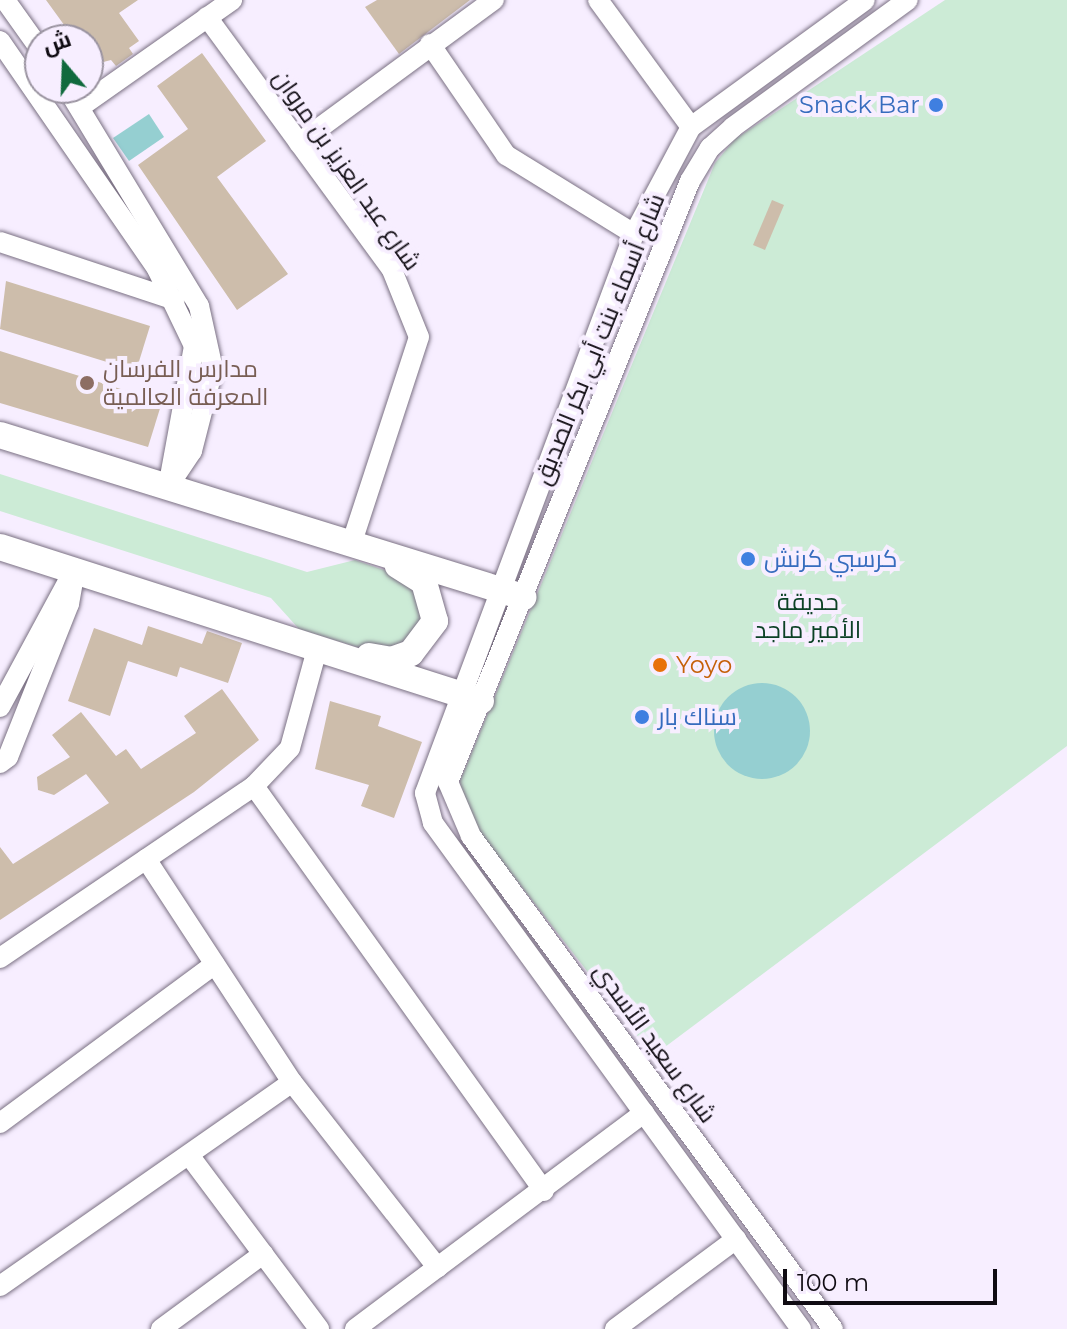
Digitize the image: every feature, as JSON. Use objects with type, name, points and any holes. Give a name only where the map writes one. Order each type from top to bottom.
[{"type":"main road","points":[[0,435],[512,593]]},
{"type":"main road","points":[[317,649],[391,660],[411,653],[435,621],[424,582],[351,545]]},
{"type":"main road","points":[[0,547],[470,697]]},
{"type":"street","points":[[5,0],[24,27]]},
{"type":"street","points":[[80,107],[232,0]]},
{"type":"street","points":[[299,143],[494,0]]},
{"type":"street","points":[[598,0],[691,127]]},
{"type":"street","name":"شارع أسماء بنت أبي بكر الصديق","points":[[512,593],[634,234],[691,127],[865,0]]},
{"type":"street","name":"شارع أسماء بنت أبي بكر الصديق","points":[[425,793],[470,697],[690,181],[710,148],[908,0]]},
{"type":"street","name":"شارع عبد العزيز بن مروان","points":[[207,17],[392,270],[419,337],[351,545]]},
{"type":"street","points":[[430,44],[506,155],[634,234]]},
{"type":"street","points":[[5,48],[175,300],[194,346],[168,488]]},
{"type":"street","points":[[78,104],[199,306],[208,340],[213,369],[203,415],[192,451],[168,488]]},
{"type":"street","points":[[0,242],[175,300]]},
{"type":"street","points":[[0,707],[55,596],[75,571]]},
{"type":"street","points":[[0,763],[8,757],[69,604],[75,571]]},
{"type":"street","points":[[0,958],[254,786],[290,748],[317,649]]},
{"type":"street","name":"شارع أسماء بنت أبي بكر الصديق","points":[[448,782],[470,697]]},
{"type":"street","name":"شارع سعيد الأسدي","points":[[448,782],[471,836],[833,1329]]},
{"type":"street","points":[[254,786],[544,1191]]},
{"type":"street","name":"شارع سعيد الأسدي","points":[[425,793],[433,823],[801,1329]]},
{"type":"street","points":[[146,859],[292,1082],[438,1268]]},
{"type":"street","points":[[0,1123],[215,964]]},
{"type":"street","points":[[0,1286],[292,1082]]},
{"type":"street","points":[[355,1329],[544,1191],[644,1113]]},
{"type":"street","points":[[189,1155],[319,1329]]},
{"type":"street","points":[[615,1329],[643,1321],[736,1239]]},
{"type":"street","points":[[161,1329],[263,1254]]},
{"type":"green space","name":"حديقة الأمير ماجد","points":[[945,0],[1067,0],[1067,746],[653,1056],[465,814],[460,781],[715,163],[735,139]]},
{"type":"green space","points":[[0,474],[307,572],[355,560],[410,579],[431,615],[389,657],[299,629],[271,598],[0,511]]},
{"type":"shaded area","points":[[149,114],[164,137],[129,161],[113,138]]},
{"type":"shaded area","points":[[762,683],[780,687],[796,697],[806,713],[810,731],[806,749],[796,765],[780,775],[762,779],[744,775],[728,765],[718,749],[714,731],[718,713],[728,697],[744,687]]},
{"type":"building","points":[[46,0],[138,0],[119,13],[139,41],[129,48],[133,54],[116,66],[111,60],[104,62],[104,24],[63,24]]},
{"type":"building","points":[[377,0],[470,0],[399,54],[365,7]]},
{"type":"building","points":[[202,53],[266,141],[217,177],[288,274],[237,310],[138,165],[188,129],[157,86]]},
{"type":"building","points":[[772,200],[784,205],[765,250],[753,245]]},
{"type":"building","points":[[6,281],[150,326],[136,371],[0,329]]},
{"type":"building","points":[[0,351],[162,402],[148,447],[0,403]]},
{"type":"building","points":[[148,626],[202,644],[207,631],[242,643],[228,683],[180,667],[177,677],[128,661],[110,716],[68,701],[94,628],[142,645]]},
{"type":"building","points":[[222,689],[259,740],[194,792],[0,920],[0,847],[13,864],[109,803],[86,774],[54,795],[38,790],[37,777],[70,757],[52,735],[81,712],[116,756],[126,749],[141,769],[196,733],[184,716]]},
{"type":"building","points":[[330,701],[381,716],[378,726],[422,742],[394,818],[361,806],[369,785],[315,769]]},
{"type":"place","name":"Snack Bar","points":[[936,105]]},
{"type":"place","name":"مدارس الفرسان المعرفة العالمية","points":[[87,383]]},
{"type":"place","name":"كرسبي كرنش","points":[[748,559]]},
{"type":"place","name":"Yoyo","points":[[660,665]]},
{"type":"place","name":"سناك بار","points":[[642,717]]}]
